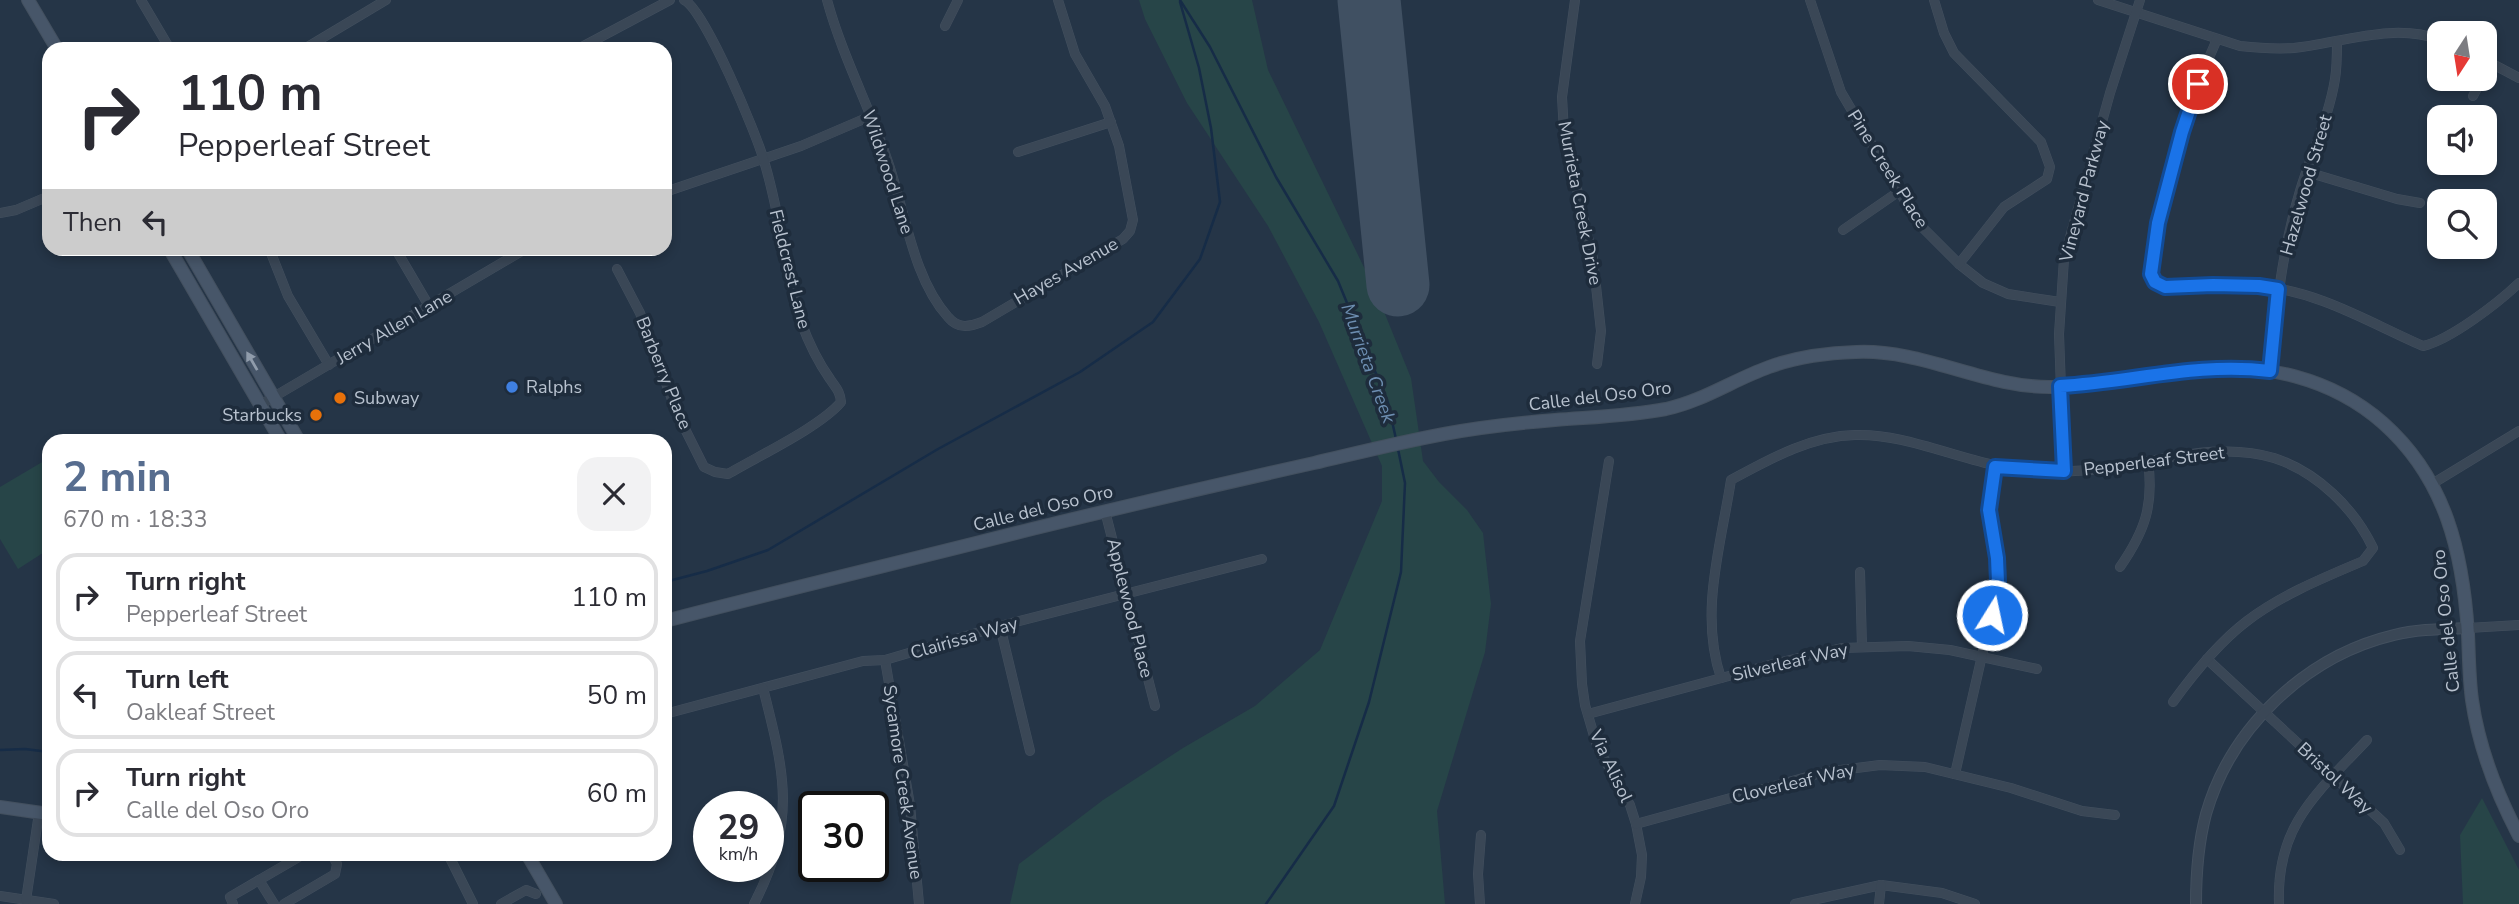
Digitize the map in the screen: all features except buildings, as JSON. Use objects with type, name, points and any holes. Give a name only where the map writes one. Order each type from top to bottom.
[{"type":"main road","points":[[28,0],[53,42]]},
{"type":"main road","points":[[174,256],[277,434]]},
{"type":"main road","points":[[192,256],[295,434]]},
{"type":"main road","name":"Calle del Oso Oro","points":[[672,619],[1105,511],[1444,434],[1530,422],[1666,409],[1700,399],[1767,367],[1813,356],[1855,352],[1893,354],[1987,379],[2015,384],[2060,386],[2107,383],[2192,369],[2243,368],[2270,371],[2318,384],[2362,407],[2397,438],[2432,484],[2456,542],[2468,628],[2471,695],[2476,721],[2495,786],[2519,836]]},
{"type":"main road","points":[[0,807],[42,813]]},
{"type":"main road","points":[[529,861],[539,895],[556,904]]},
{"type":"street","points":[[141,0],[166,42]]},
{"type":"street","points":[[316,42],[386,0]]},
{"type":"street","points":[[591,42],[670,0]]},
{"type":"street","name":"Fieldcrest Lane","points":[[684,0],[689,2],[700,17],[718,50],[764,159],[802,323],[830,380],[840,392],[841,402],[834,411],[728,474],[715,472]]},
{"type":"street","name":"Wildwood Lane","points":[[827,0],[837,34],[888,160],[922,270],[947,317],[955,324],[969,327]]},
{"type":"street","points":[[945,26],[958,0]]},
{"type":"street","name":"Hayes Avenue","points":[[969,327],[1110,247],[1130,231],[1133,220],[1111,122],[1105,106],[1075,54],[1058,0]]},
{"type":"street","name":"Murrieta Creek Drive","points":[[1575,0],[1562,97],[1564,132],[1593,259],[1601,331],[1597,364]]},
{"type":"street","name":"Pine Creek Place","points":[[1810,0],[1841,92],[1918,223],[1959,264],[1983,283],[2008,294],[2060,302]]},
{"type":"street","points":[[1936,0],[1944,33],[1954,53],[2041,142],[2050,167],[2046,179],[2004,208],[1959,264]]},
{"type":"street","points":[[2098,0],[2240,46],[2264,49],[2295,48],[2401,32],[2427,37]]},
{"type":"street","name":"Vineyard Parkway","points":[[2064,471],[2060,302],[2067,247],[2110,93],[2140,0]]},
{"type":"street","points":[[2217,39],[2189,111],[2158,223],[2151,274],[2155,282],[2165,287],[2213,285],[2278,289],[2332,303],[2423,346],[2433,343],[2496,303],[2519,283]]},
{"type":"street","name":"Hazelwood Street","points":[[2270,371],[2278,289],[2286,246],[2335,79],[2337,41]]},
{"type":"street","points":[[2497,66],[2519,78]]},
{"type":"street","points":[[2473,96],[2476,91]]},
{"type":"street","points":[[672,190],[764,159],[871,116]]},
{"type":"street","points":[[1018,152],[1111,122]]},
{"type":"street","points":[[2307,172],[2397,199],[2420,203]]},
{"type":"street","points":[[1843,230],[1898,192]]},
{"type":"street","points":[[0,213],[16,210],[42,199]]},
{"type":"street","points":[[272,256],[288,296],[329,365]]},
{"type":"street","points":[[400,256],[429,306]]},
{"type":"street","name":"Jerry Allen Lane","points":[[260,405],[513,256]]},
{"type":"street","name":"Barberry Place","points":[[617,269],[640,313],[677,413],[704,467],[715,472]]},
{"type":"street","points":[[2432,484],[2519,431]]},
{"type":"street","name":"Pepperleaf Street","points":[[1721,678],[1712,644],[1710,616],[1731,480],[1810,443],[1854,435],[1895,439],[1995,467],[2064,471],[2108,468],[2227,450],[2277,460],[2308,474],[2337,497],[2364,529],[2373,548],[2363,561],[2272,604],[2245,622],[2207,659]]},
{"type":"street","name":"Via Alisol","points":[[1609,461],[1580,641],[1582,684],[1597,746],[1630,805],[1636,824],[1642,855],[1641,877],[1635,904]]},
{"type":"street","points":[[2120,567],[2139,539],[2147,518],[2150,495],[2148,461]]},
{"type":"street","points":[[1955,774],[1998,582],[1989,510],[1995,467]]},
{"type":"street","name":"Applewood Place","points":[[1105,511],[1155,706]]},
{"type":"street","name":"Clairissa Way","points":[[672,712],[863,662],[886,660],[1000,626],[1262,559]]},
{"type":"street","points":[[1860,572],[1862,647]]},
{"type":"street","points":[[2196,904],[2198,854],[2210,802],[2236,748],[2263,712],[2316,668],[2350,650],[2395,635],[2426,630],[2519,625]]},
{"type":"street","points":[[1000,626],[1030,751]]},
{"type":"street","name":"Silverleaf Way","points":[[1588,715],[1821,652],[1862,647],[1908,646],[1982,657],[2037,669]]},
{"type":"street","points":[[2173,702],[2207,659]]},
{"type":"street","name":"Bristol Way","points":[[2207,659],[2384,823],[2400,850]]},
{"type":"street","name":"Sycamore Creek Avenue","points":[[886,660],[910,805],[919,904]]},
{"type":"street","points":[[754,904],[769,875],[785,803],[779,750],[764,688]]},
{"type":"street","points":[[2278,904],[2281,860],[2296,820],[2333,775],[2367,740]]},
{"type":"street","name":"Cloverleaf Way","points":[[1636,824],[1825,772],[1880,765],[1925,767],[2011,788],[2082,811],[2115,815]]},
{"type":"street","points":[[26,900],[42,823]]},
{"type":"street","points":[[1480,904],[1478,874],[1481,835]]},
{"type":"street","points":[[233,904],[230,897],[291,861]]},
{"type":"street","points":[[284,904],[334,874],[336,861]]},
{"type":"street","points":[[452,861],[474,904]]},
{"type":"street","points":[[259,880],[274,904]]},
{"type":"street","points":[[1794,904],[1881,885],[1942,893],[1975,904]]},
{"type":"street","points":[[1879,904],[1881,885]]},
{"type":"street","points":[[501,904],[526,890],[539,895]]},
{"type":"street","points":[[0,896],[54,904]]},
{"type":"green space","points":[[1139,0],[1252,0],[1268,70],[1376,292],[1411,378],[1423,461],[1439,482],[1467,510],[1483,533],[1491,604],[1485,652],[1437,811],[1445,904],[1010,904],[1019,864],[1103,800],[1183,748],[1255,706],[1320,650],[1382,501],[1382,466],[1319,322],[1268,226],[1187,103],[1145,19]]},
{"type":"green space","points":[[42,462],[42,554],[18,569],[0,539],[0,487]]},
{"type":"green space","points":[[2482,798],[2519,870],[2519,904],[2463,904],[2460,835]]},
{"type":"waterway","name":"Murrieta Creek","points":[[1180,0],[1210,47],[1276,177],[1338,281],[1388,403],[1396,439]]},
{"type":"waterway","points":[[672,580],[768,550],[938,449],[1080,372],[1153,322],[1200,259],[1220,202],[1211,128],[1199,68],[1180,2]]},
{"type":"waterway","name":"Murrieta Creek","points":[[1266,904],[1334,806],[1369,702],[1401,572],[1405,483],[1398,449]]},
{"type":"waterway","points":[[0,750],[42,751]]},
{"type":"runway","points":[[1369,0],[1398,285]]},
{"type":"place","name":"Ralphs","points":[[512,387]]},
{"type":"place","name":"Subway","points":[[340,398]]},
{"type":"place","name":"Starbucks","points":[[316,415]]},
{"type":"route","points":[[1992,615],[1998,582],[1989,510],[1995,467],[2064,471],[2060,386],[2107,383],[2192,369],[2243,368],[2270,371],[2278,289],[2213,285],[2165,287],[2155,282],[2151,274],[2158,223],[2182,132],[2198,84]]}]
